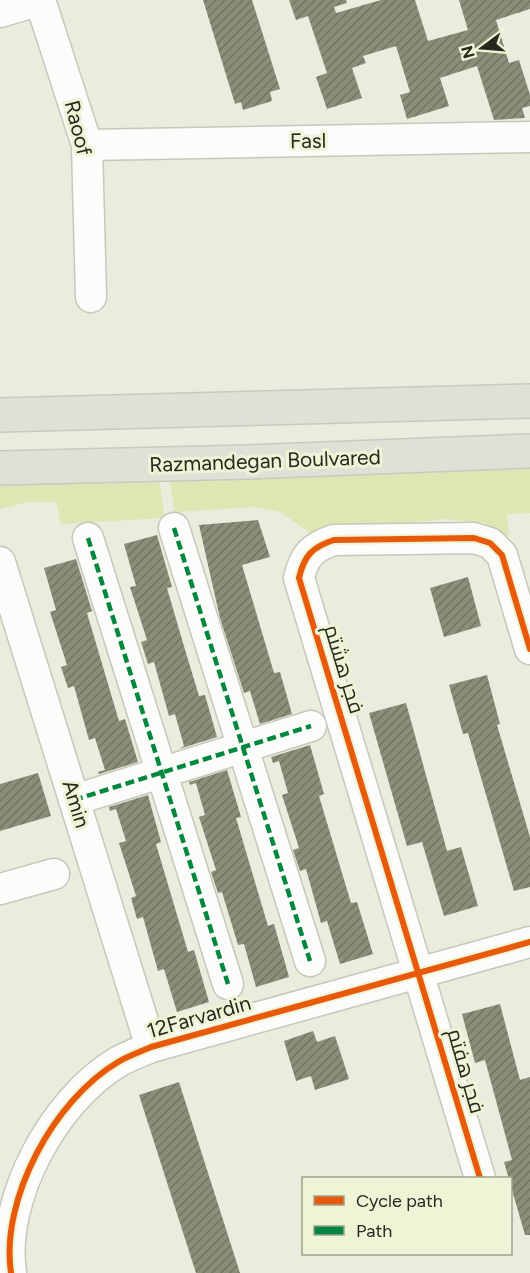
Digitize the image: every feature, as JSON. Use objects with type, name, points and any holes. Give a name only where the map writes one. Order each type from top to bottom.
[{"type":"main road","points":[[0,415],[530,401]]},
{"type":"main road","name":"Razmandegan Boulvared","points":[[0,468],[248,462],[530,451]]},
{"type":"street","points":[[0,12],[40,0]]},
{"type":"street","name":"Raoof","points":[[40,0],[87,145],[91,297]]},
{"type":"street","name":"Fasl","points":[[87,145],[530,137]]},
{"type":"street","points":[[174,528],[310,961]]},
{"type":"street","points":[[88,538],[228,984]]},
{"type":"street","name":"فجر هشتم","points":[[420,973],[299,578],[303,560],[316,546],[334,540],[474,538],[490,543],[502,555],[530,649]]},
{"type":"street","name":"Amin","points":[[0,562],[151,1047]]},
{"type":"street","points":[[74,800],[311,726]]},
{"type":"street","points":[[0,889],[54,874]]},
{"type":"street","name":"12Farvardin","points":[[11,1273],[8,1251],[18,1194],[44,1138],[82,1091],[117,1062],[151,1047],[530,942]]},
{"type":"street","name":"فجر هفتم","points":[[420,973],[479,1177]]},
{"type":"green space","points":[[530,463],[530,513],[507,514],[509,537],[485,523],[444,519],[311,533],[280,512],[255,507],[175,512],[168,472]]},
{"type":"green space","points":[[158,474],[165,518],[61,524],[56,502],[28,502],[0,509],[0,478]]},
{"type":"building","points":[[203,0],[252,0],[280,89],[270,92],[272,101],[243,110],[241,102],[235,104]]},
{"type":"building","points":[[289,0],[346,0],[347,3],[334,7],[336,13],[381,0],[415,0],[428,41],[468,30],[459,0],[530,0],[530,9],[496,20],[509,63],[519,60],[530,95],[530,106],[522,108],[525,118],[494,120],[477,66],[440,78],[449,106],[407,119],[400,95],[410,92],[396,46],[363,56],[366,63],[352,68],[362,98],[327,109],[316,77],[327,73],[308,16],[296,20]]},
{"type":"building","points":[[258,520],[270,557],[242,565],[274,673],[280,672],[292,714],[260,724],[250,691],[244,693],[220,618],[199,525]]},
{"type":"building","points":[[157,535],[172,587],[167,588],[183,643],[199,696],[205,695],[217,737],[179,749],[184,746],[175,714],[169,716],[154,662],[148,664],[141,642],[147,640],[130,587],[136,586],[124,544]]},
{"type":"building","points":[[76,559],[92,611],[87,613],[119,721],[125,719],[138,762],[99,774],[98,772],[105,770],[95,738],[89,740],[74,686],[68,688],[61,667],[67,665],[50,612],[56,610],[44,568]]},
{"type":"building","points":[[468,577],[481,626],[444,637],[430,588]]},
{"type":"building","points":[[487,675],[500,724],[497,725],[530,837],[530,887],[514,891],[468,733],[463,734],[449,685]]},
{"type":"building","points":[[406,703],[447,851],[461,847],[478,906],[444,916],[422,842],[407,846],[369,713]]},
{"type":"building","points":[[310,745],[324,794],[319,796],[351,903],[357,902],[373,954],[340,964],[327,921],[321,923],[306,869],[300,871],[293,850],[299,848],[282,795],[288,793],[279,761],[273,763],[271,757]]},
{"type":"building","points":[[227,770],[241,817],[236,818],[268,926],[274,924],[289,977],[256,987],[244,944],[238,945],[222,892],[218,893],[211,872],[216,870],[199,817],[205,815],[196,783],[190,785],[189,782]]},
{"type":"building","points":[[38,773],[51,816],[0,831],[0,784]]},
{"type":"building","points":[[148,795],[161,842],[156,844],[188,952],[194,950],[209,1002],[177,1012],[164,969],[158,971],[143,917],[137,919],[131,898],[136,896],[119,843],[126,841],[116,809],[110,811],[109,807]]},
{"type":"building","points":[[500,1004],[520,1080],[530,1077],[530,1235],[525,1235],[512,1190],[512,1177],[508,1177],[504,1162],[512,1160],[485,1060],[475,1063],[462,1014]]},
{"type":"building","points":[[313,1031],[317,1042],[335,1036],[349,1079],[315,1090],[311,1076],[296,1081],[284,1041]]},
{"type":"building","points":[[179,1082],[240,1273],[196,1273],[139,1095]]},
{"type":"marked path","points":[[174,528],[310,961]]},
{"type":"marked path","points":[[88,538],[228,984]]},
{"type":"marked path","points":[[74,800],[311,726]]},
{"type":"cycle path","points":[[480,1177],[299,578],[301,570],[310,553],[334,540],[474,538],[490,543],[502,555],[530,649]]},
{"type":"cycle path","points":[[11,1273],[10,1244],[14,1214],[23,1184],[36,1154],[53,1126],[73,1101],[95,1079],[118,1062],[151,1047],[530,942]]}]
